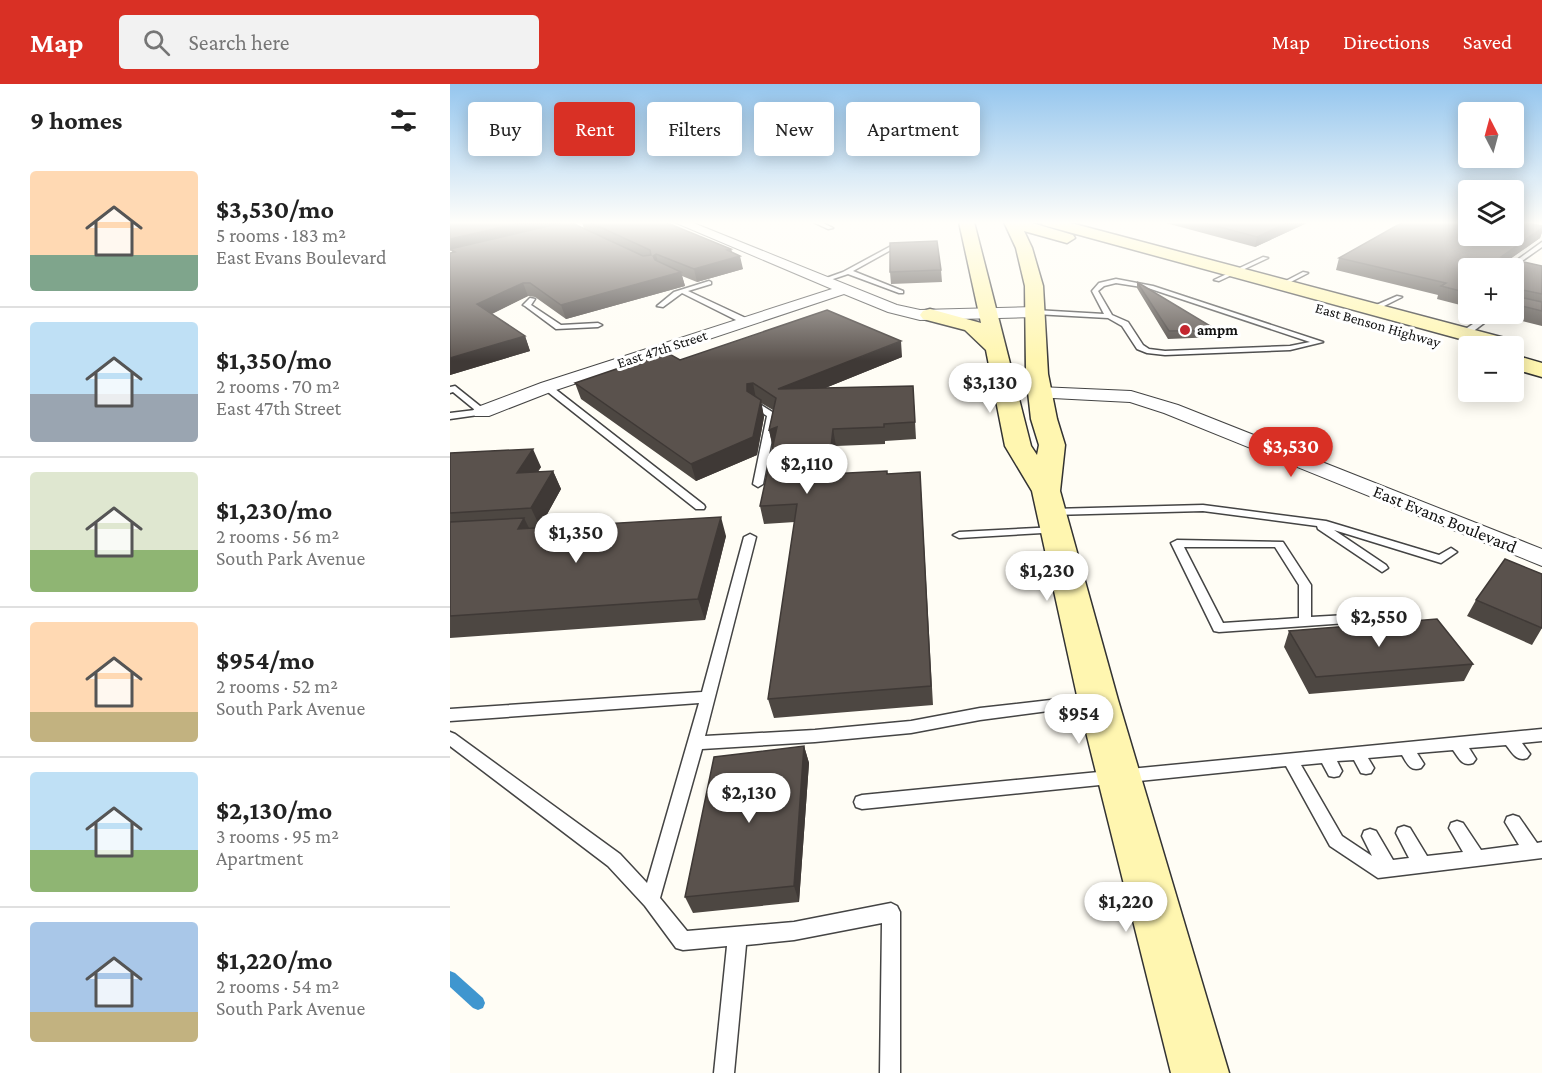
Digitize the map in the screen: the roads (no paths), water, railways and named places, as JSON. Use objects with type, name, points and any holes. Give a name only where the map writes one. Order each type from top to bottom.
[{"type":"main road","points":[[978,268],[1018,446],[1051,511],[1098,700],[1200,1073]]},
{"type":"main road","points":[[1029,268],[1034,286],[1039,393],[1052,446],[1051,511]]},
{"type":"main road","name":"East Benson Highway","points":[[1190,268],[1281,285],[1371,309],[1458,339]]},
{"type":"main road","name":"East Benson Highway","points":[[1199,268],[1458,340]]},
{"type":"main road","points":[[929,315],[965,308],[983,290]]},
{"type":"main road","points":[[929,315],[972,326],[984,334],[997,348]]},
{"type":"main road","points":[[1524,351],[1542,356]]},
{"type":"main road","points":[[1524,365],[1542,370]]},
{"type":"street","points":[[790,268],[893,309],[929,315],[1035,312]]},
{"type":"street","name":"East 47th Street","points":[[482,412],[547,387],[659,354],[843,290]]},
{"type":"street","name":"East Evans Boulevard","points":[[1039,393],[1131,397],[1171,409],[1542,558]]},
{"type":"lane","points":[[821,281],[855,268]]},
{"type":"lane","points":[[1225,276],[1242,268]]},
{"type":"lane","points":[[848,272],[901,292]]},
{"type":"lane","points":[[1281,285],[1305,273]]},
{"type":"lane","points":[[1035,312],[1109,316],[1125,324],[1140,347],[1148,351],[1165,353],[1290,348],[1319,342],[1149,288],[1120,282],[1105,283],[1098,286],[1095,291],[1109,316]]},
{"type":"lane","points":[[688,283],[696,287]]},
{"type":"lane","points":[[661,306],[679,292],[709,283]]},
{"type":"lane","points":[[679,292],[747,322]]},
{"type":"lane","points":[[1371,309],[1399,297]]},
{"type":"lane","points":[[532,299],[527,305],[559,327],[598,325]]},
{"type":"lane","points":[[1472,336],[1483,324]]},
{"type":"lane","points":[[547,387],[700,507]]},
{"type":"lane","points":[[450,390],[455,389],[482,412]]},
{"type":"lane","points":[[755,404],[772,415],[758,484]]},
{"type":"lane","points":[[450,416],[482,412]]},
{"type":"lane","points":[[959,535],[1051,511],[1203,508],[1316,523],[1442,559],[1451,552]]},
{"type":"lane","points":[[1316,523],[1382,568]]},
{"type":"lane","points":[[651,900],[696,743],[750,537]]},
{"type":"lane","points":[[1305,622],[1305,585],[1279,544],[1177,543],[1219,628],[1305,622],[1347,619]]},
{"type":"lane","points":[[450,715],[708,697]]},
{"type":"lane","points":[[696,743],[815,736],[911,727],[980,714],[1098,700]]},
{"type":"lane","points":[[862,802],[1542,735]]},
{"type":"lane","points":[[450,738],[614,860],[651,900],[683,941],[794,931],[891,912],[890,1073]]},
{"type":"lane","points":[[1509,738],[1522,754]]},
{"type":"lane","points":[[1457,743],[1468,759]]},
{"type":"lane","points":[[1406,748],[1416,764]]},
{"type":"lane","points":[[1357,752],[1366,768]]},
{"type":"lane","points":[[1326,756],[1334,771]]},
{"type":"lane","points":[[1290,759],[1336,841],[1378,870],[1538,851]]},
{"type":"lane","points":[[1513,822],[1538,851]]},
{"type":"lane","points":[[1457,828],[1477,858]]},
{"type":"lane","points":[[1404,833],[1422,864]]},
{"type":"lane","points":[[1370,836],[1388,868]]},
{"type":"lane","points":[[724,1073],[737,936]]},
{"type":"waterway","points":[[450,978],[478,1003]]},
{"type":"place","name":"ampm","points":[[1185,330]]}]
